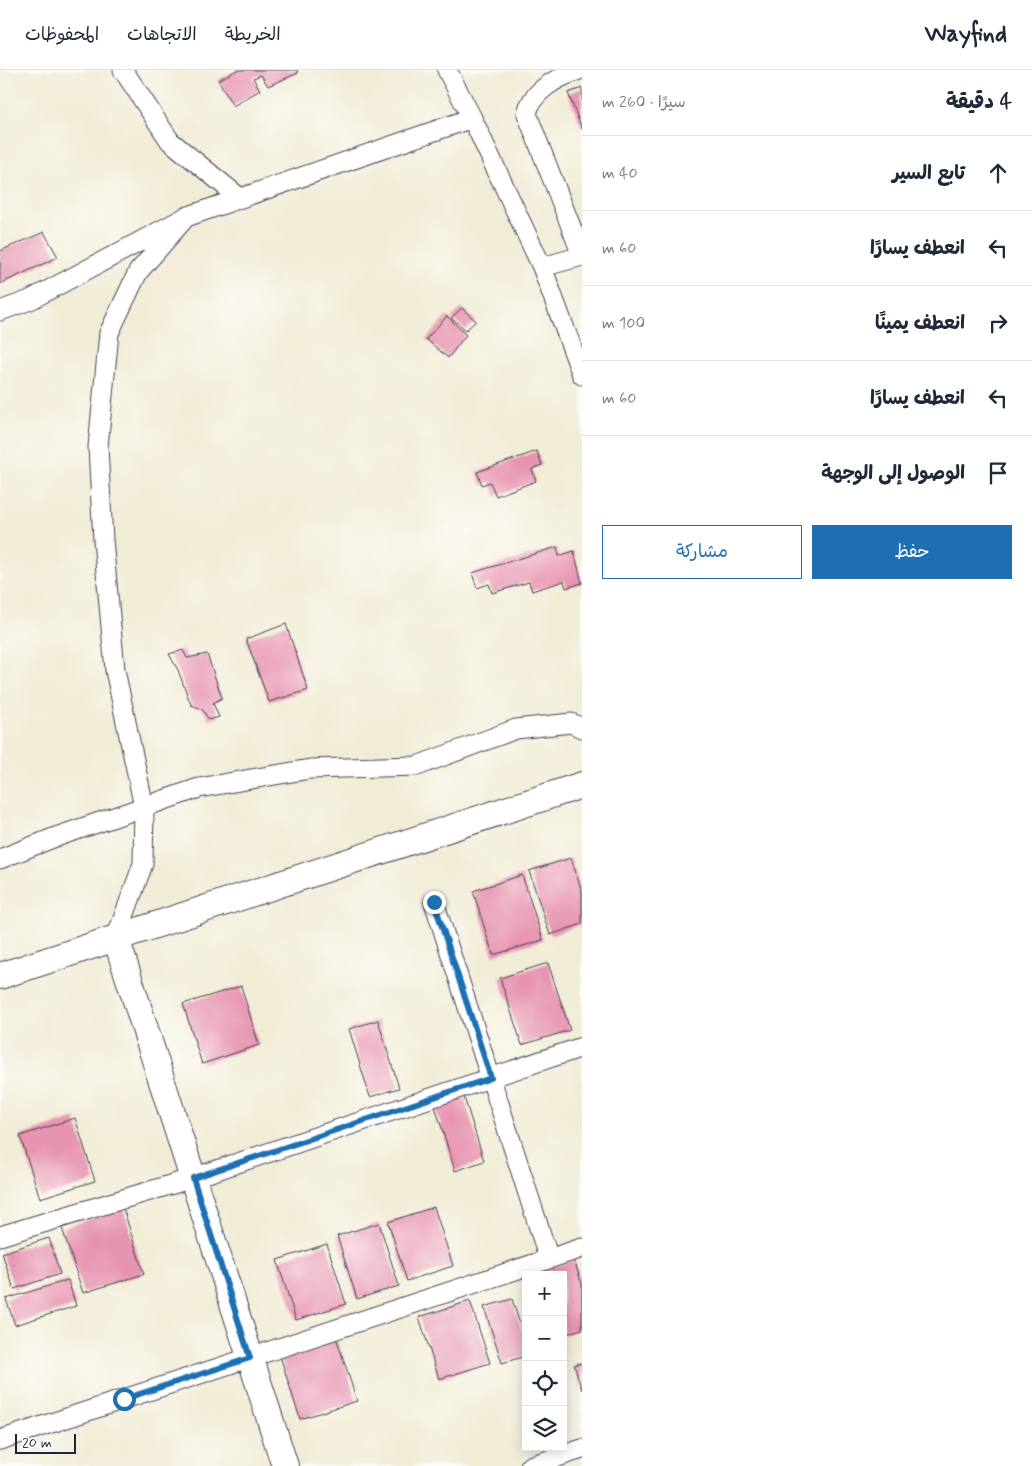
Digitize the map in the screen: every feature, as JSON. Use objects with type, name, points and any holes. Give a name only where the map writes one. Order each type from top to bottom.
[{"type":"street","points":[[123,70],[170,141],[240,198]]},
{"type":"street","points":[[447,70],[472,118],[542,267],[582,374]]},
{"type":"street","points":[[542,267],[582,255],[526,114],[531,101],[538,93],[566,74],[579,70]]},
{"type":"street","points":[[0,311],[30,300],[186,217],[472,118]]},
{"type":"street","points":[[186,217],[138,272],[109,333],[98,447],[102,540],[115,670],[144,807],[143,864],[116,938],[285,1466]]},
{"type":"street","points":[[0,858],[199,788],[310,769],[417,766],[516,729],[572,723],[582,728]]},
{"type":"street","points":[[0,976],[582,785]]},
{"type":"street","points":[[434,902],[549,1259]]},
{"type":"street","points":[[0,1236],[193,1178],[582,1047]]},
{"type":"street","points":[[0,1440],[582,1248]]},
{"type":"street","points":[[530,1466],[582,1449]]},
{"type":"building","points":[[237,70],[297,70],[298,73],[268,86],[261,75],[253,78],[260,90],[233,106],[218,80]]},
{"type":"building","points":[[582,88],[582,129],[568,93]]},
{"type":"building","points":[[44,232],[58,257],[0,284],[0,251]]},
{"type":"building","points":[[462,308],[476,321],[466,330],[451,318]]},
{"type":"building","points":[[447,316],[466,335],[448,358],[426,339]]},
{"type":"building","points":[[537,451],[542,465],[532,469],[536,481],[496,496],[490,482],[482,485],[477,472]]},
{"type":"building","points":[[557,547],[559,556],[574,551],[582,583],[566,588],[564,581],[532,591],[529,582],[492,593],[489,584],[477,588],[472,573]]},
{"type":"building","points":[[286,624],[308,690],[269,702],[246,639]]},
{"type":"building","points":[[183,650],[187,658],[207,654],[222,698],[213,703],[219,717],[209,720],[202,709],[191,705],[178,670],[169,654]]},
{"type":"building","points":[[571,858],[582,892],[582,924],[550,935],[529,871]]},
{"type":"building","points":[[522,875],[543,940],[493,955],[473,891]]},
{"type":"building","points":[[548,963],[570,1030],[522,1045],[500,978]]},
{"type":"building","points":[[241,986],[259,1045],[202,1064],[183,1004]]},
{"type":"building","points":[[378,1020],[399,1088],[370,1097],[349,1029]]},
{"type":"building","points":[[464,1097],[484,1161],[455,1171],[435,1106]]},
{"type":"building","points":[[75,1118],[95,1181],[40,1198],[20,1136]]},
{"type":"building","points":[[434,1207],[453,1266],[407,1281],[388,1222]]},
{"type":"building","points":[[123,1208],[144,1274],[83,1293],[62,1228]]},
{"type":"building","points":[[379,1223],[399,1286],[357,1299],[337,1236]]},
{"type":"building","points":[[49,1238],[60,1274],[14,1289],[2,1253]]},
{"type":"building","points":[[327,1244],[346,1304],[296,1320],[277,1260]]},
{"type":"building","points":[[574,1260],[582,1284],[582,1329],[567,1334],[567,1271],[542,1271]]},
{"type":"building","points":[[68,1280],[76,1306],[15,1325],[6,1299]]},
{"type":"building","points":[[512,1299],[522,1330],[522,1357],[502,1363],[484,1307]]},
{"type":"building","points":[[470,1301],[490,1363],[439,1379],[419,1317]]},
{"type":"building","points":[[336,1337],[357,1401],[300,1419],[280,1356]]},
{"type":"building","points":[[582,1363],[582,1390],[574,1365]]},
{"type":"route","points":[[124,1399],[250,1358],[193,1178],[491,1078],[434,902]]}]
